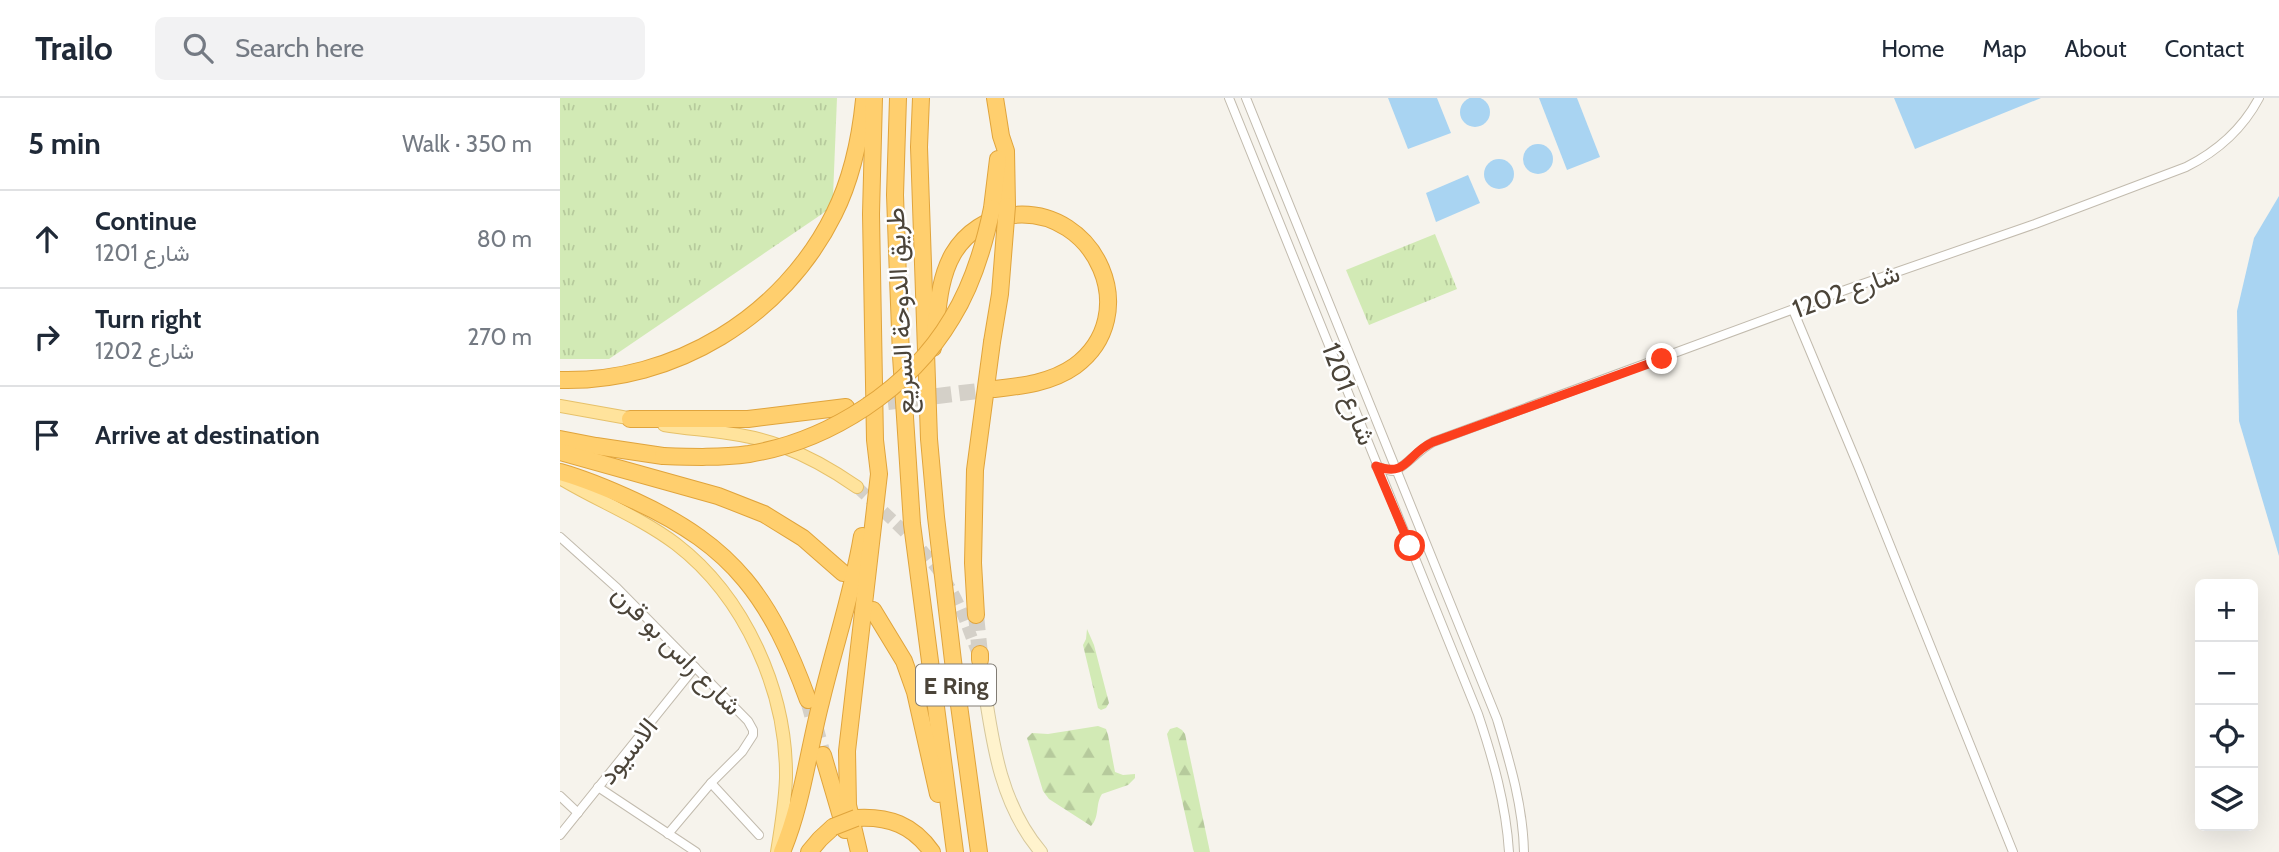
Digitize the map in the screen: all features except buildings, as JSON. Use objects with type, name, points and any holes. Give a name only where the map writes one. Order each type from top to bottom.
[{"type":"highway","points":[[560,380],[612,377],[667,363],[714,342],[761,307],[803,263],[834,214],[847,184],[858,146],[864,98]]},
{"type":"highway","points":[[859,852],[848,805],[847,751],[879,474],[875,440],[871,214],[874,98]]},
{"type":"highway","name":"طريق الدوحة السريع","points":[[898,98],[895,195],[912,524],[951,825]]},
{"type":"highway","name":"طريق الدوحة السريع","points":[[921,98],[919,147],[927,388],[936,517],[979,852]]},
{"type":"highway","points":[[976,615],[973,563],[975,470],[1000,293],[1000,207],[1006,159],[995,98]]},
{"type":"highway","points":[[560,439],[663,456],[720,457],[771,450],[834,426],[876,401],[913,367],[952,320],[1000,207]]},
{"type":"highway","points":[[927,388],[943,282],[959,247],[976,229],[990,219],[1000,216],[1031,214],[1055,220],[1084,241],[1100,265],[1108,299],[1104,322],[1090,351],[1062,374],[1037,383],[993,389]]},
{"type":"highway","points":[[630,419],[748,419],[846,407]]},
{"type":"highway","points":[[779,852],[793,819],[861,543],[875,440]]},
{"type":"highway","points":[[560,452],[718,496],[764,514],[803,538],[843,573]]},
{"type":"highway","points":[[560,472],[670,517],[708,543],[756,593],[769,612],[790,652],[808,700]]},
{"type":"highway","points":[[873,610],[904,661],[915,692],[937,790],[951,825],[954,852]]},
{"type":"highway","points":[[823,755],[852,852]]},
{"type":"highway","points":[[809,852],[833,828],[856,818],[894,821],[916,834],[932,852]]},
{"type":"main road","points":[[560,406],[779,445],[858,487]]},
{"type":"main road","points":[[560,478],[635,517],[674,543],[705,571],[739,616],[766,674],[782,735],[785,798],[779,852]]},
{"type":"street","name":"شارع 1201","points":[[1229,98],[1478,714],[1500,790],[1509,852]]},
{"type":"street","name":"شارع 1201","points":[[1246,98],[1497,719],[1521,811],[1524,852]]},
{"type":"street","name":"شارع 1202","points":[[1396,470],[1433,442],[2186,167],[2212,152],[2229,138],[2259,98]]},
{"type":"street","points":[[1291,249],[1304,243]]},
{"type":"street","points":[[1793,310],[2013,852]]},
{"type":"street","points":[[1389,454],[1400,459],[1412,456]]},
{"type":"street","points":[[1376,466],[1390,471],[1396,470]]},
{"type":"street","name":"شارع راس بو قرن","points":[[560,537],[617,588],[748,721],[753,730],[743,752],[711,783],[668,834]]},
{"type":"street","points":[[979,656],[996,761],[1009,801],[1026,835],[1041,852]]},
{"type":"street","name":"الاسيود","points":[[560,835],[695,667]]},
{"type":"street","points":[[711,783],[759,835]]},
{"type":"street","points":[[598,787],[696,852]]},
{"type":"street","points":[[560,796],[578,813]]},
{"type":"green space","points":[[560,98],[837,98],[833,196],[827,210],[822,214],[609,359],[560,359]]},
{"type":"green space","points":[[1435,234],[1457,289],[1369,325],[1346,270]]},
{"type":"green space","points":[[1087,629],[1094,645],[1109,703],[1101,710],[1098,708],[1083,645]]},
{"type":"green space","points":[[1098,726],[1106,729],[1115,772],[1123,775],[1135,774],[1135,778],[1128,785],[1102,794],[1096,819],[1091,826],[1049,799],[1043,791],[1027,738],[1032,733],[1048,734]]},
{"type":"green space","points":[[1177,727],[1185,734],[1210,852],[1194,852],[1193,849],[1167,734],[1170,729]]},
{"type":"water","points":[[1475,97],[1485,102],[1490,112],[1485,122],[1475,127],[1465,122],[1460,112],[1465,102]]},
{"type":"water","points":[[1388,98],[1437,98],[1451,133],[1408,149]]},
{"type":"water","points":[[1539,98],[1577,98],[1600,157],[1567,170]]},
{"type":"water","points":[[1894,98],[2041,98],[1915,149]]},
{"type":"water","points":[[1538,144],[1544,145],[1552,153],[1552,165],[1544,173],[1538,174],[1532,173],[1524,165],[1523,159],[1524,153],[1532,145]]},
{"type":"water","points":[[1499,159],[1505,160],[1513,168],[1513,180],[1505,188],[1499,189],[1493,188],[1485,180],[1484,174],[1485,168],[1493,160]]},
{"type":"water","points":[[1468,175],[1480,203],[1436,222],[1426,193]]},
{"type":"water","points":[[2279,196],[2279,556],[2239,421],[2237,311],[2254,238]]},
{"type":"tunnel","points":[[864,405],[994,389]]},
{"type":"tunnel","points":[[857,487],[907,534],[941,574],[958,604],[978,654]]},
{"type":"tunnel","points":[[976,615],[980,654]]},
{"type":"tunnel","points":[[808,700],[823,755]]},
{"type":"route","points":[[1410,546],[1376,466],[1390,471],[1399,469],[1417,452],[1433,442],[1662,359]]}]
